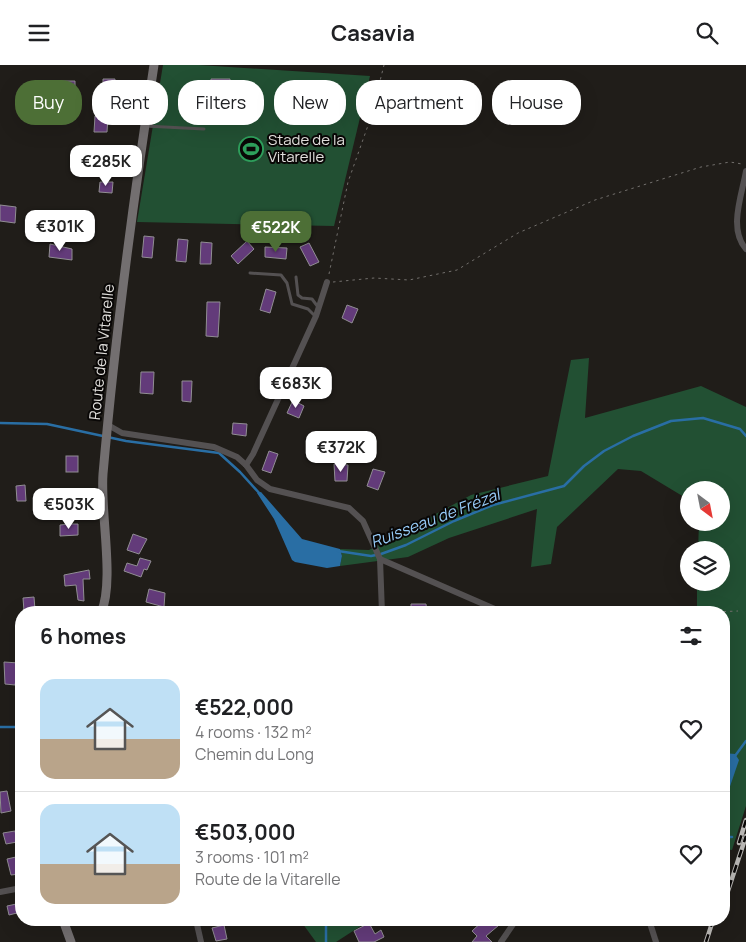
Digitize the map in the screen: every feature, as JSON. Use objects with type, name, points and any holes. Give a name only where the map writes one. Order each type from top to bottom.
[{"type":"street","name":"Route de la Vitarelle","points":[[104,606],[107,584],[102,518],[106,442],[124,269],[154,65]]},
{"type":"street","points":[[746,171],[736,226],[740,242],[746,249]]},
{"type":"street","points":[[246,465],[253,454],[316,316],[327,282]]},
{"type":"street","points":[[108,428],[122,433],[214,447],[237,457],[246,465],[258,481],[270,489],[349,508],[363,521],[380,559],[382,606]]},
{"type":"street","points":[[380,559],[488,606]]},
{"type":"street","points":[[0,892],[15,889]]},
{"type":"street","points":[[65,926],[71,942]]},
{"type":"street","points":[[197,926],[201,942]]},
{"type":"street","points":[[501,942],[512,926]]},
{"type":"street","points":[[651,926],[656,942]]},
{"type":"lane","points":[[145,126],[204,129]]},
{"type":"lane","points":[[250,273],[281,275],[286,283],[292,304],[308,309],[316,316]]},
{"type":"lane","points":[[296,277],[298,295],[302,298],[312,299],[319,307]]},
{"type":"path","points":[[384,65],[371,117],[348,182],[327,282],[374,278],[409,280],[436,276],[457,270],[518,233],[595,200],[701,167],[730,162],[744,165],[746,171]]},
{"type":"path","points":[[730,611],[738,611]]},
{"type":"green space","name":"Stade de la Vitarelle","points":[[163,65],[199,65],[370,76],[369,80],[356,80],[356,125],[358,125],[334,226],[137,222],[153,125],[168,125],[168,80],[161,80]]},
{"type":"green space","points":[[589,358],[585,418],[701,386],[746,407],[746,806],[732,850],[730,850],[730,606],[697,606],[697,591],[730,591],[730,541],[698,541],[699,531],[730,531],[730,481],[680,481],[680,495],[641,471],[618,469],[557,527],[551,564],[531,567],[537,509],[449,538],[408,557],[340,566],[342,556],[340,549],[369,550],[471,495],[548,476],[571,360]]},
{"type":"green space","points":[[304,926],[361,926],[336,942],[316,942]]},
{"type":"water","points":[[261,492],[302,539],[340,549],[342,556],[340,566],[327,568],[292,560],[274,519],[257,493]]},
{"type":"water","points":[[730,754],[735,754],[739,760],[730,786]]},
{"type":"building","points":[[211,79],[230,79],[230,80]]},
{"type":"building","points":[[94,125],[107,125],[107,132],[94,132]]},
{"type":"building","points":[[107,146],[120,147],[118,163],[106,162]]},
{"type":"building","points":[[100,182],[113,182],[112,193],[99,192]]},
{"type":"building","points":[[0,205],[16,207],[15,223],[0,221]]},
{"type":"building","points":[[80,212],[87,221],[84,232],[74,231],[75,222],[65,231],[59,224],[67,217],[79,219]]},
{"type":"building","points":[[144,236],[154,237],[152,258],[142,257]]},
{"type":"building","points":[[178,239],[188,240],[186,262],[176,261]]},
{"type":"building","points":[[247,241],[254,249],[238,264],[231,256]]},
{"type":"building","points":[[201,242],[212,243],[211,264],[200,264]]},
{"type":"building","points":[[309,243],[319,262],[310,266],[300,247]]},
{"type":"building","points":[[50,244],[72,249],[72,260],[49,257]]},
{"type":"building","points":[[265,247],[287,248],[286,259],[265,257]]},
{"type":"building","points":[[266,289],[276,292],[270,313],[260,310]]},
{"type":"building","points":[[207,302],[220,302],[218,337],[206,336]]},
{"type":"building","points":[[347,305],[358,309],[352,323],[342,318]]},
{"type":"building","points":[[141,372],[154,372],[153,394],[140,393]]},
{"type":"building","points":[[182,381],[192,381],[191,402],[182,401]]},
{"type":"building","points":[[293,400],[304,406],[299,418],[287,413]]},
{"type":"building","points":[[233,423],[247,424],[246,436],[232,434]]},
{"type":"building","points":[[269,451],[278,454],[271,473],[262,470]]},
{"type":"building","points":[[66,456],[78,456],[78,472],[66,472]]},
{"type":"building","points":[[334,464],[348,465],[347,481],[335,481]]},
{"type":"building","points":[[373,469],[385,472],[378,490],[367,486]]},
{"type":"building","points":[[25,485],[26,501],[17,501],[16,486]]},
{"type":"building","points":[[78,524],[78,535],[60,536],[60,525]]},
{"type":"building","points":[[133,534],[147,539],[139,554],[127,550]]},
{"type":"building","points":[[140,558],[151,561],[147,570],[144,569],[141,577],[124,571],[127,563],[137,566]]},
{"type":"building","points":[[89,570],[90,579],[83,579],[84,601],[78,600],[76,585],[65,586],[64,575]]},
{"type":"building","points":[[149,589],[165,593],[164,606],[146,602]]},
{"type":"building","points":[[34,597],[35,606],[24,606],[23,598]]},
{"type":"building","points":[[411,604],[426,604],[426,606],[411,606]]},
{"type":"building","points":[[4,662],[15,663],[15,685],[5,684]]},
{"type":"building","points":[[7,791],[11,811],[1,813],[0,792]]},
{"type":"building","points":[[15,831],[15,842],[6,844],[3,833]]},
{"type":"building","points":[[15,857],[15,875],[11,875],[7,859]]},
{"type":"building","points":[[15,904],[15,914],[9,915],[7,906]]},
{"type":"building","points":[[224,926],[227,939],[216,941],[212,928]]},
{"type":"building","points":[[363,926],[371,926],[375,934],[381,930],[384,937],[374,942],[359,942],[354,931]]},
{"type":"building","points":[[477,926],[498,926],[486,936],[492,942],[472,942],[477,936],[472,931]]},
{"type":"waterway","name":"Ruisseau de Frézal","points":[[338,551],[371,556],[381,554],[406,545],[454,521],[493,505],[564,486],[584,466],[604,451],[633,436],[671,421],[703,418],[740,429],[746,436]]},
{"type":"waterway","name":"Ruisseau de Frézal","points":[[0,423],[47,424],[126,441],[219,453],[261,495]]},
{"type":"waterway","points":[[0,727],[15,727]]},
{"type":"waterway","name":"Ruisseau de Frézal","points":[[735,756],[746,741]]},
{"type":"waterway","points":[[326,926],[326,942]]},
{"type":"railway","points":[[739,843],[746,820]]},
{"type":"railway","points":[[730,885],[746,836]]},
{"type":"railway","points":[[706,942],[711,926]]},
{"type":"place","name":"Stade de la Vitarelle","points":[[251,149]]}]
